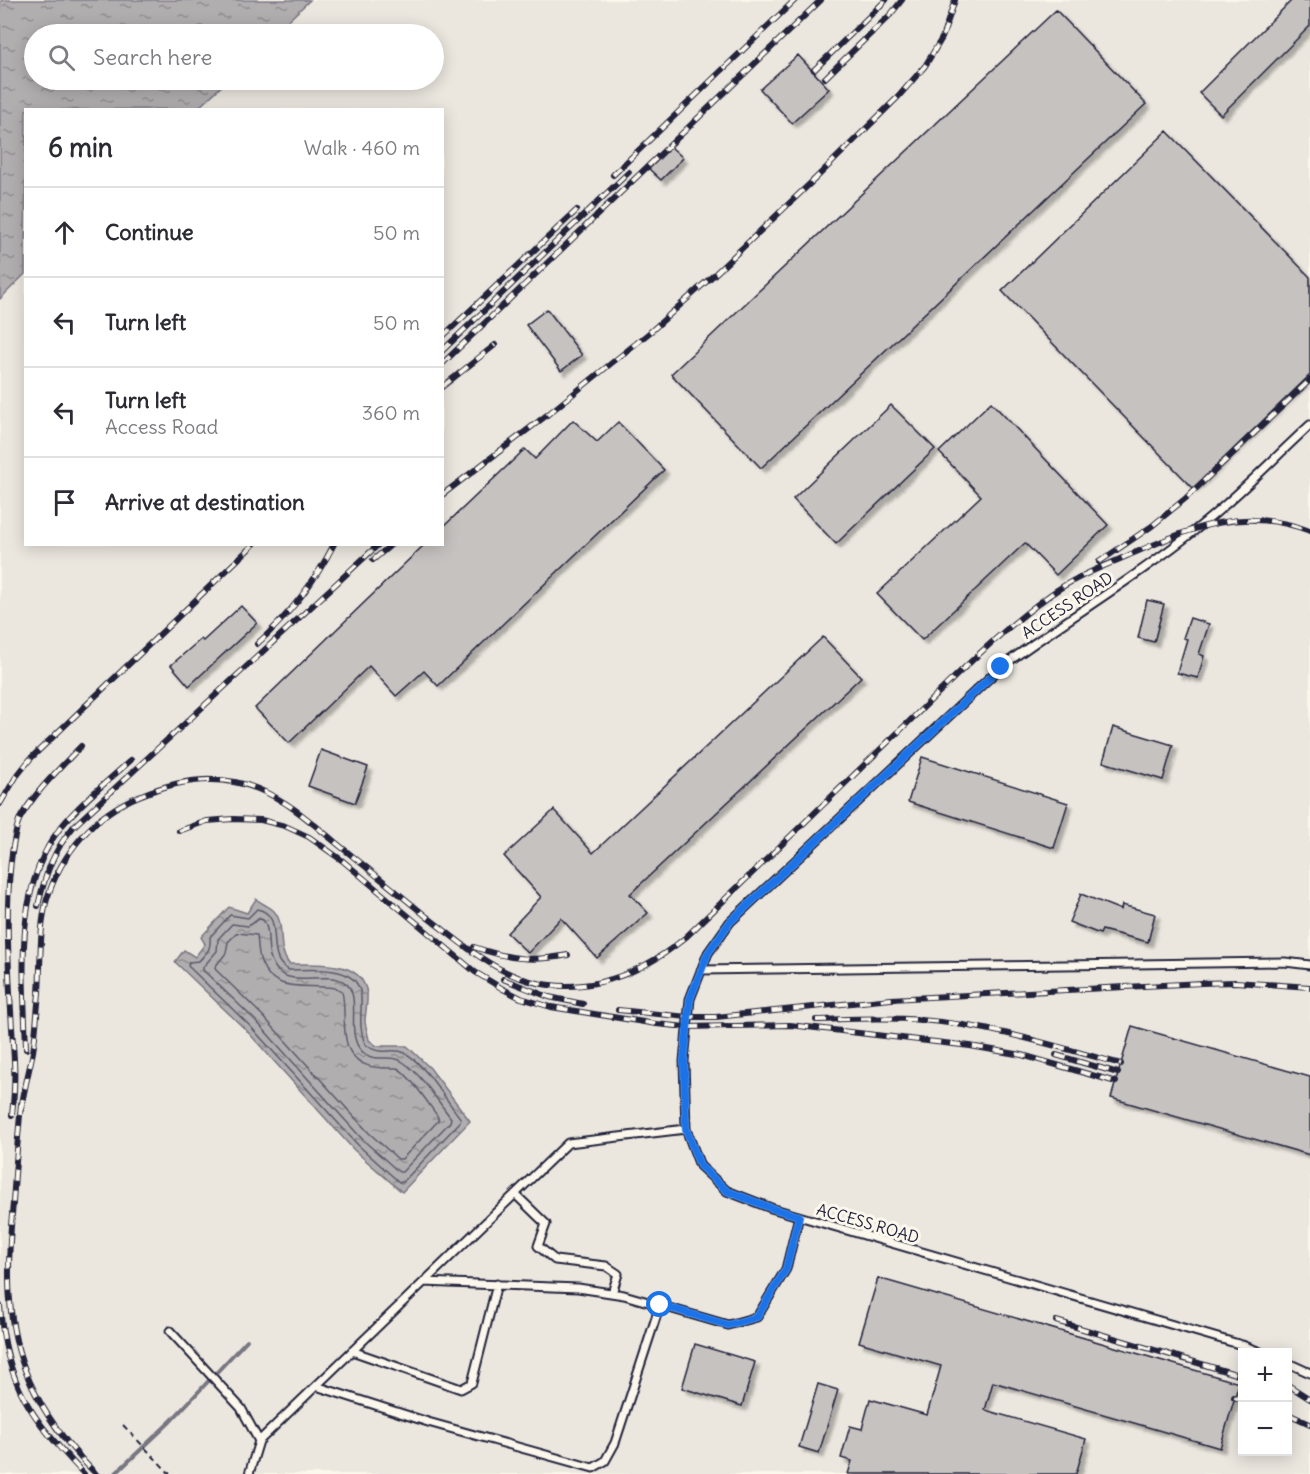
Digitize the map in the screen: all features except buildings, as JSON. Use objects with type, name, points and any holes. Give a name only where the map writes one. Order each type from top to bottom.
[{"type":"lane","name":"ACCESS ROAD","points":[[1249,1348],[771,1208],[727,1191],[700,1166],[686,1129],[684,1061],[686,1027],[690,999],[708,953],[730,922],[1001,667],[1036,641],[1116,589],[1200,526],[1310,425]]},
{"type":"lane","points":[[701,970],[1285,962],[1310,965]]},
{"type":"lane","points":[[249,1474],[259,1441],[568,1143],[686,1129]]},
{"type":"lane","points":[[515,1194],[546,1224],[538,1246],[555,1260],[606,1266],[618,1274],[612,1293]]},
{"type":"lane","points":[[424,1282],[578,1288],[612,1293],[728,1325],[757,1317],[786,1269],[799,1216]]},
{"type":"lane","points":[[352,1351],[461,1389],[472,1383],[498,1284]]},
{"type":"lane","points":[[316,1386],[428,1422],[593,1468],[605,1461],[615,1443],[660,1305]]},
{"type":"lane","points":[[170,1331],[241,1408],[259,1441]]},
{"type":"lane","points":[[1292,1366],[1310,1373]]},
{"type":"path","points":[[123,1425],[170,1474]]},
{"type":"shaded area","points":[[310,0],[1310,0],[1310,1474],[0,1474],[0,299],[24,275],[24,546],[444,546],[444,108],[198,108],[217,90],[444,90],[444,24],[285,24]]},
{"type":"water","points":[[2,0],[310,0],[285,24],[24,24],[24,90],[217,90],[198,108],[24,108],[24,275],[0,299],[0,2]]},
{"type":"water","points":[[256,899],[273,910],[277,916],[281,928],[283,950],[289,964],[324,964],[347,969],[356,974],[363,982],[367,994],[365,1022],[369,1040],[377,1046],[407,1046],[430,1068],[470,1121],[402,1192],[354,1150],[246,1030],[175,962],[184,950],[195,957],[205,944],[201,937],[229,907],[247,913]]},
{"type":"waterway","points":[[115,1474],[170,1422],[247,1340]]},
{"type":"railway","points":[[613,175],[795,0]]},
{"type":"railway","points":[[444,362],[821,0]]},
{"type":"railway","points":[[814,70],[886,0]]},
{"type":"railway","points":[[825,78],[891,14],[902,0]]},
{"type":"railway","points":[[444,493],[649,333],[817,177],[898,97],[925,66],[942,38],[955,0]]},
{"type":"railway","points":[[444,349],[629,172]]},
{"type":"railway","points":[[444,335],[577,210]]},
{"type":"railway","points":[[444,385],[495,345]]},
{"type":"railway","points":[[1099,562],[1152,526],[1186,498],[1310,380]]},
{"type":"railway","points":[[21,1110],[35,1037],[43,922],[53,882],[70,851],[81,837],[108,813],[139,796],[153,790],[198,780],[228,781],[258,789],[299,812],[464,946],[504,971],[528,980],[552,985],[576,986],[600,982],[645,965],[686,937],[967,665],[1008,628],[1068,583],[1173,537],[1217,523],[1261,520],[1285,523],[1310,531]]},
{"type":"railway","points":[[0,804],[16,777],[31,758],[252,546]]},
{"type":"railway","points":[[257,644],[300,598],[333,546]]},
{"type":"railway","points":[[38,906],[51,864],[60,845],[74,826],[377,546]]},
{"type":"railway","points":[[373,560],[390,546]]},
{"type":"railway","points":[[12,1115],[14,1067],[8,905],[13,846],[19,820],[25,810],[81,746]]},
{"type":"railway","points":[[26,1049],[25,934],[28,905],[35,877],[46,851],[61,827],[86,800],[131,760]]},
{"type":"railway","points":[[179,831],[207,821],[261,820],[285,826],[309,837],[343,861],[475,972],[521,998],[551,1007],[686,1027],[790,1025],[970,1046],[1022,1055],[1116,1082]]},
{"type":"railway","points":[[474,947],[498,954],[532,959],[568,955]]},
{"type":"railway","points":[[503,979],[549,997],[583,1004]]},
{"type":"railway","points":[[618,1010],[688,1017],[716,1017],[891,999],[1202,983],[1235,982],[1310,987]]},
{"type":"railway","points":[[816,1020],[895,1019],[972,1026],[1121,1064]]},
{"type":"railway","points":[[1056,1055],[1118,1073]]},
{"type":"railway","points":[[21,1104],[9,1271],[16,1339],[30,1382],[43,1407],[68,1442],[96,1474]]},
{"type":"railway","points":[[0,1306],[8,1358],[24,1399],[49,1435],[84,1474]]},
{"type":"railway","points":[[1056,1321],[1238,1375]]},
{"type":"railway","points":[[1292,1388],[1310,1399]]},
{"type":"railway","points":[[1234,1397],[1238,1398]]},
{"type":"railway","points":[[1292,1416],[1310,1424]]},
{"type":"route","points":[[660,1305],[728,1325],[757,1317],[786,1269],[799,1216],[727,1191],[700,1166],[686,1129],[684,1061],[686,1027],[690,999],[708,953],[730,922],[1001,667]]}]
